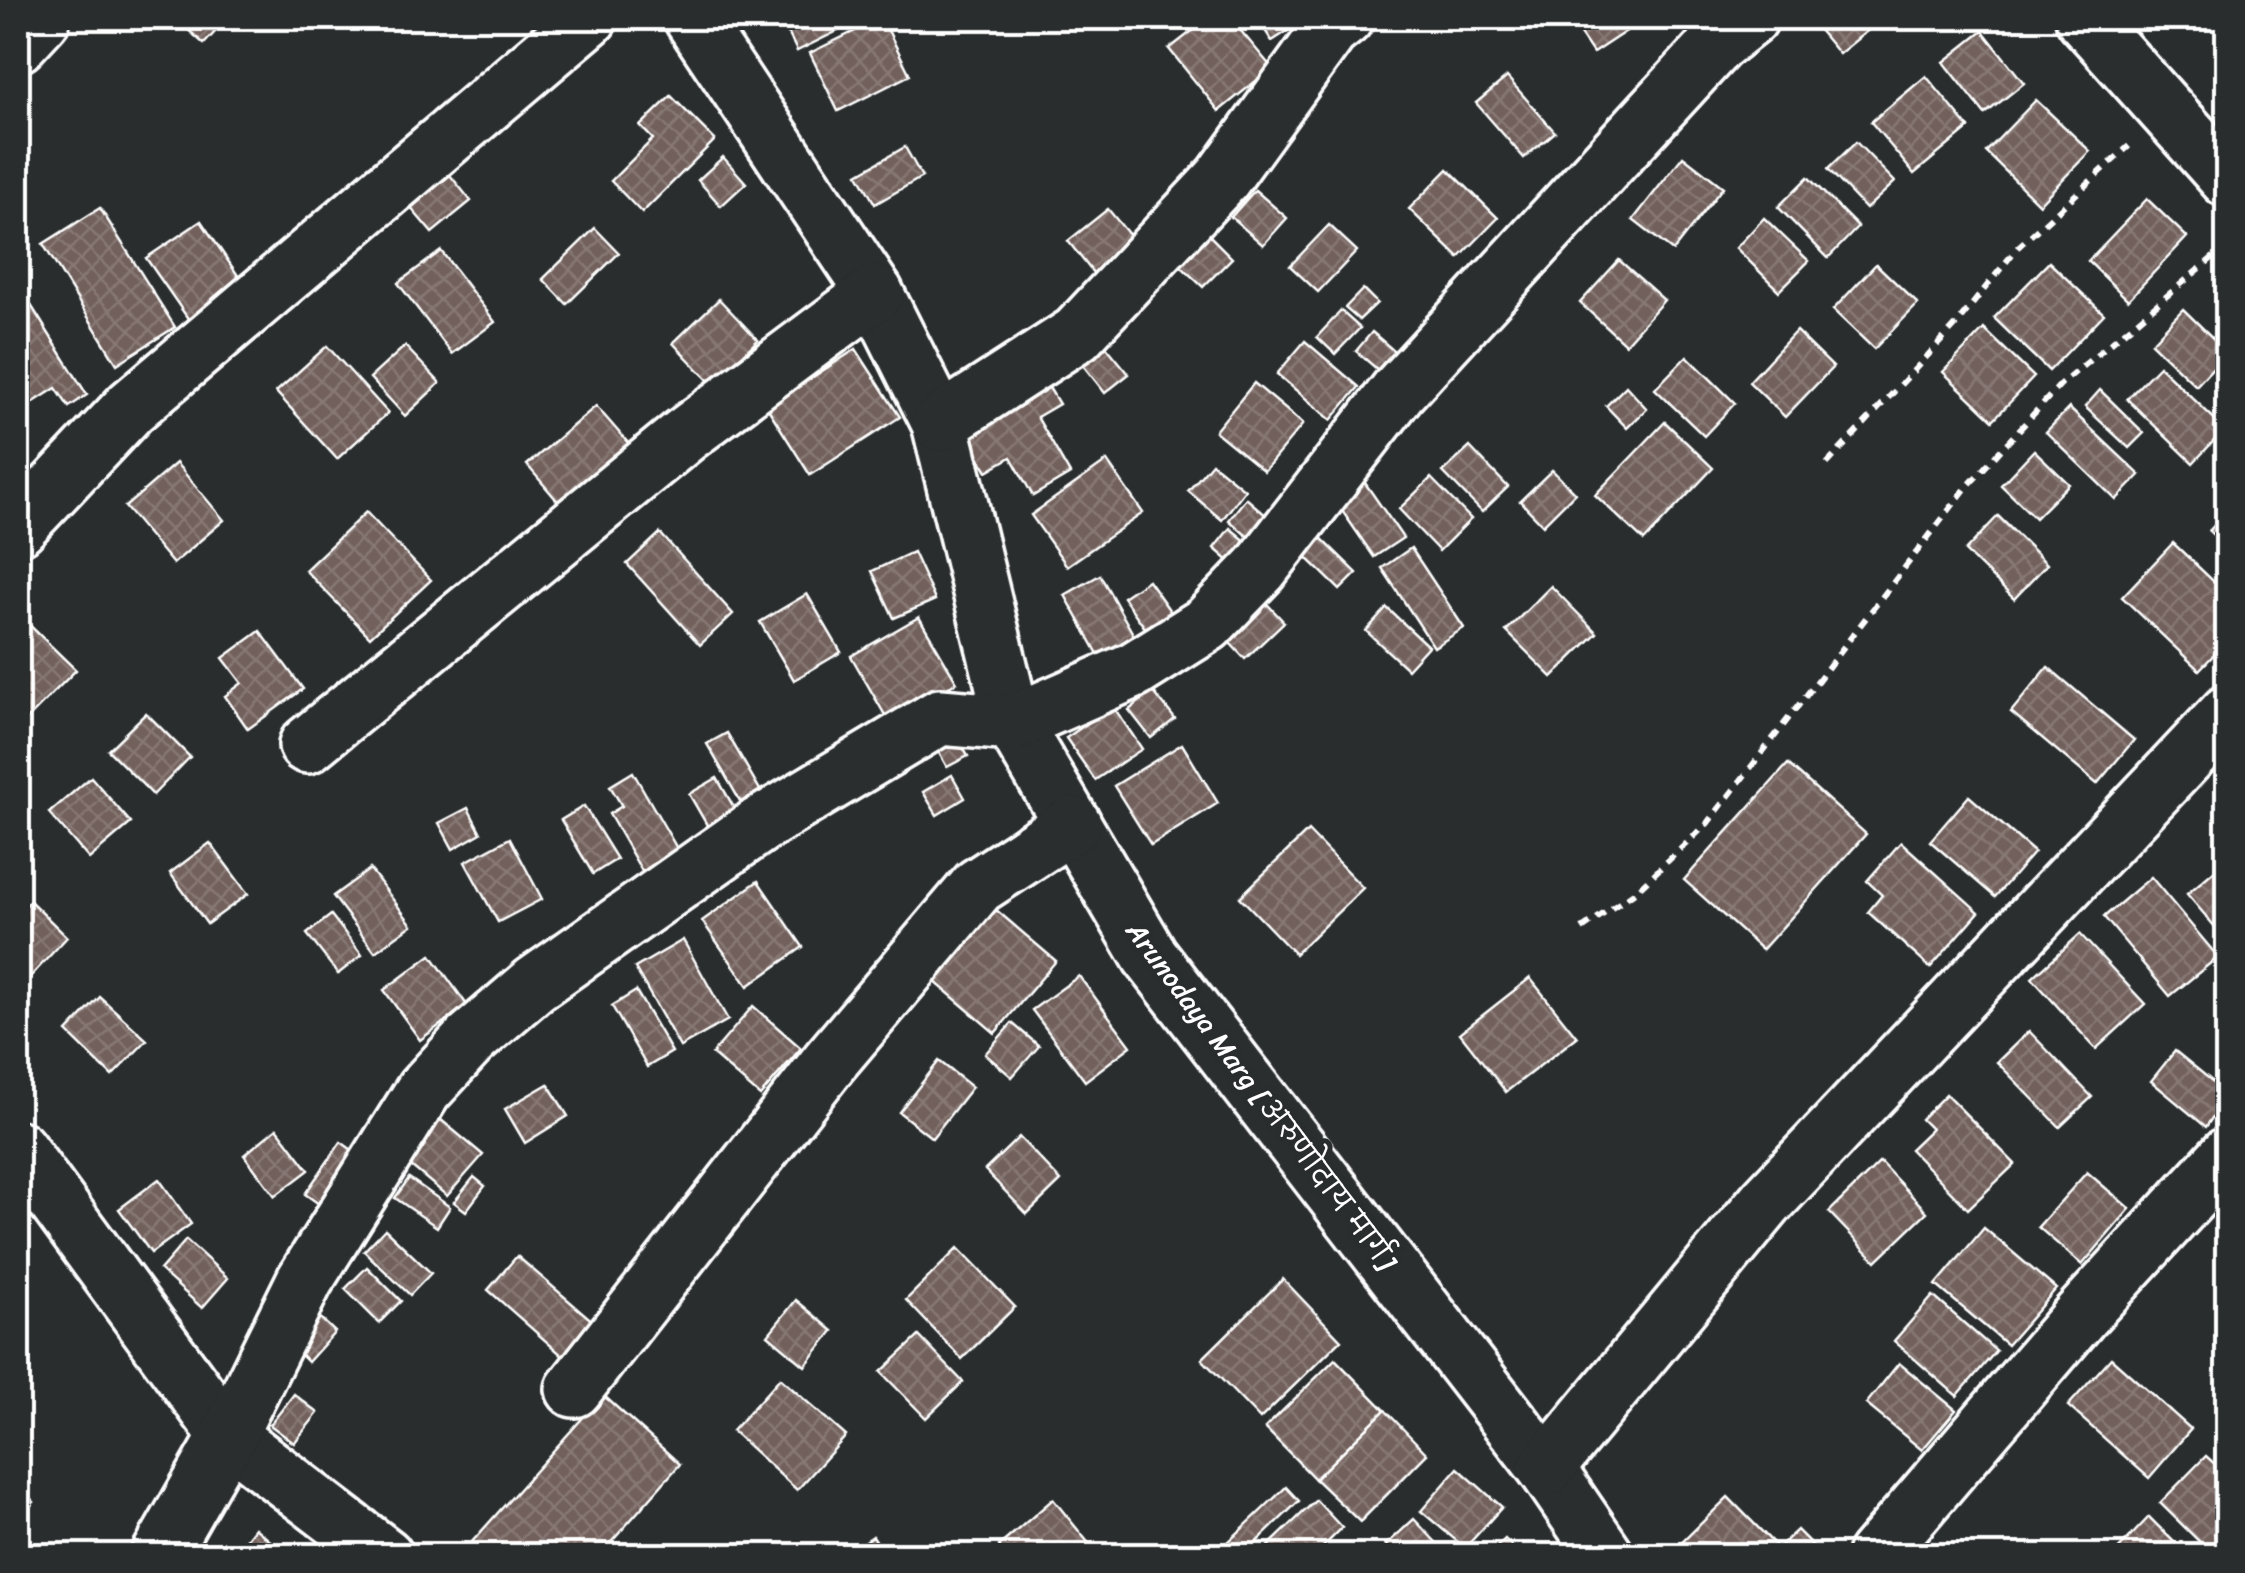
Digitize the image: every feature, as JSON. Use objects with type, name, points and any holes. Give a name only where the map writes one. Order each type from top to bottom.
[{"type":"street","points":[[18,527],[131,407],[590,18]]},
{"type":"street","name":"Arunodaya Marg [अरुणोदा‍य मार्ग]","points":[[692,18],[875,294],[940,423],[1013,722],[1150,956],[1546,1468],[1606,1556]]},
{"type":"street","points":[[940,423],[1077,334],[1224,178],[1330,30],[1345,18]]},
{"type":"street","points":[[160,1556],[228,1436],[305,1280],[424,1090],[471,1039],[535,984],[760,825],[940,717],[1013,722],[1134,670],[1207,624],[1260,569],[1398,391],[1717,44],[1750,18]]},
{"type":"street","points":[[2084,18],[2228,179]]},
{"type":"street","points":[[307,745],[686,435],[875,294]]},
{"type":"street","points":[[1546,1468],[1766,1202],[2228,712]]},
{"type":"street","points":[[574,1389],[830,1061],[978,886],[1073,824]]},
{"type":"street","points":[[18,1149],[228,1436],[385,1556]]},
{"type":"street","points":[[1875,1556],[2081,1316],[2228,1155]]},
{"type":"path","points":[[1827,464],[1955,326],[2018,246],[2090,177],[2169,115]]},
{"type":"path","points":[[1582,929],[1635,892],[1708,822],[1966,488],[2060,384],[2228,246]]},
{"type":"building","points":[[175,18],[228,18],[204,44]]},
{"type":"building","points":[[781,18],[864,18],[797,51]]},
{"type":"building","points":[[882,18],[910,75],[838,111],[810,53]]},
{"type":"building","points":[[1209,18],[1230,18],[1272,68],[1219,111],[1169,49]]},
{"type":"building","points":[[1257,18],[1308,18],[1272,41]]},
{"type":"building","points":[[1569,18],[1646,18],[1593,53]]},
{"type":"building","points":[[1809,18],[1883,18],[1839,54]]},
{"type":"building","points":[[1983,31],[2024,83],[1985,114],[1944,62]]},
{"type":"building","points":[[1926,76],[1969,128],[1914,174],[1871,122]]},
{"type":"building","points":[[1507,77],[1555,132],[1524,158],[1476,103]]},
{"type":"building","points":[[671,96],[715,140],[642,213],[611,181],[653,139],[640,126]]},
{"type":"building","points":[[2036,100],[2090,151],[2039,204],[1986,152]]},
{"type":"building","points":[[1856,142],[1895,182],[1866,209],[1828,169]]},
{"type":"building","points":[[905,147],[922,177],[875,204],[858,174]]},
{"type":"building","points":[[1683,156],[1723,187],[1673,251],[1633,220]]},
{"type":"building","points":[[723,157],[746,183],[721,206],[698,180]]},
{"type":"building","points":[[18,164],[31,178],[18,190]]},
{"type":"building","points":[[1448,169],[1498,218],[1459,258],[1409,209]]},
{"type":"building","points":[[450,175],[471,201],[432,233],[410,207]]},
{"type":"building","points":[[1808,177],[1858,227],[1828,258],[1778,207]]},
{"type":"building","points":[[1255,190],[1287,218],[1263,245],[1231,217]]},
{"type":"building","points":[[2147,199],[2187,237],[2128,300],[2088,261]]},
{"type":"building","points":[[100,208],[175,327],[117,364],[43,244]]},
{"type":"building","points":[[1108,209],[1135,242],[1094,274],[1068,241]]},
{"type":"building","points":[[1764,218],[1809,261],[1779,291],[1736,248]]},
{"type":"building","points":[[201,221],[243,283],[189,320],[146,258]]},
{"type":"building","points":[[1197,223],[1232,258],[1203,287],[1167,253]]},
{"type":"building","points":[[1329,225],[1357,251],[1318,292],[1290,266]]},
{"type":"building","points":[[595,228],[619,253],[567,304],[543,279]]},
{"type":"building","points":[[441,251],[495,322],[452,354],[398,283]]},
{"type":"building","points":[[1619,260],[1664,300],[1625,344],[1580,303]]},
{"type":"building","points":[[2049,262],[2104,314],[2049,371],[1994,318]]},
{"type":"building","points":[[1876,264],[1918,304],[1874,349],[1833,310]]},
{"type":"building","points":[[1363,289],[1377,303],[1359,320],[1345,308]]},
{"type":"building","points":[[719,299],[758,340],[712,384],[673,343]]},
{"type":"building","points":[[29,302],[87,395],[69,407],[56,388],[26,407],[18,394],[18,309]]},
{"type":"building","points":[[2183,309],[2227,352],[2196,386],[2151,343]]},
{"type":"building","points":[[1341,311],[1360,328],[1335,354],[1317,337]]},
{"type":"building","points":[[1984,329],[2034,377],[1993,420],[1943,372]]},
{"type":"building","points":[[1796,331],[1833,367],[1785,417],[1749,382]]},
{"type":"building","points":[[1372,332],[1394,351],[1378,370],[1356,351]]},
{"type":"building","points":[[1101,340],[1129,374],[1105,393],[1078,359]]},
{"type":"building","points":[[1305,341],[1359,387],[1331,420],[1277,374]]},
{"type":"building","points":[[327,346],[388,413],[337,459],[276,392]]},
{"type":"building","points":[[405,346],[440,383],[405,416],[370,378]]},
{"type":"building","points":[[856,349],[900,417],[810,475],[767,407]]},
{"type":"building","points":[[1687,356],[1735,403],[1704,436],[1655,389]]},
{"type":"building","points":[[2159,366],[2225,429],[2193,463],[2127,399]]},
{"type":"building","points":[[1045,381],[1059,404],[1037,417],[1070,474],[1033,496],[1011,457],[987,471],[962,429]]},
{"type":"building","points":[[1254,383],[1303,424],[1264,471],[1215,431]]},
{"type":"building","points":[[1626,386],[1647,409],[1627,428],[1606,406]]},
{"type":"building","points":[[2100,390],[2144,433],[2129,448],[2085,407]]},
{"type":"building","points":[[596,406],[635,451],[566,511],[527,465]]},
{"type":"building","points":[[2069,408],[2140,475],[2116,500],[2046,432]]},
{"type":"building","points":[[1665,422],[1713,468],[1644,541],[1595,495]]},
{"type":"building","points":[[1470,447],[1508,487],[1482,512],[1443,472]]},
{"type":"building","points":[[2034,450],[2069,484],[2035,518],[2001,485]]},
{"type":"building","points":[[1107,461],[1143,513],[1067,566],[1031,515]]},
{"type":"building","points":[[176,463],[224,520],[173,564],[125,507]]},
{"type":"building","points":[[1212,463],[1245,490],[1222,520],[1188,491]]},
{"type":"building","points":[[1552,470],[1575,493],[1543,525],[1520,501]]},
{"type":"building","points":[[1431,478],[1471,519],[1439,551],[1399,509]]},
{"type":"building","points":[[1363,480],[1403,538],[1374,557],[1334,499]]},
{"type":"building","points":[[1246,498],[1275,523],[1256,544],[1229,520]]},
{"type":"building","points":[[2228,511],[2228,549],[2209,531]]},
{"type":"building","points":[[366,512],[431,580],[370,637],[305,570]]},
{"type":"building","points":[[1998,516],[2047,564],[2014,599],[1965,551]]},
{"type":"building","points":[[1230,528],[1248,543],[1231,563],[1214,548]]},
{"type":"building","points":[[660,533],[733,614],[700,645],[627,564]]},
{"type":"building","points":[[1319,536],[1357,573],[1340,590],[1302,553]]},
{"type":"building","points":[[2173,543],[2228,595],[2228,640],[2199,670],[2122,597]]},
{"type":"building","points":[[1411,548],[1464,628],[1434,647],[1382,568]]},
{"type":"building","points":[[913,552],[935,600],[894,618],[872,571]]},
{"type":"building","points":[[1100,575],[1137,641],[1102,661],[1065,595]]},
{"type":"building","points":[[1148,580],[1175,618],[1150,635],[1123,597]]},
{"type":"building","points":[[1551,586],[1597,633],[1552,677],[1506,631]]},
{"type":"building","points":[[1256,592],[1284,622],[1245,659],[1217,629]]},
{"type":"building","points":[[807,594],[841,652],[794,680],[760,622]]},
{"type":"building","points":[[1387,608],[1428,646],[1407,669],[1366,631]]},
{"type":"building","points":[[18,614],[76,670],[28,718],[18,711]]},
{"type":"building","points":[[919,617],[957,682],[889,722],[851,656]]},
{"type":"building","points":[[260,631],[303,689],[248,729],[225,696],[242,683],[223,658]]},
{"type":"building","points":[[2048,667],[2134,740],[2097,784],[2011,712]]},
{"type":"building","points":[[1153,691],[1175,719],[1151,738],[1129,710]]},
{"type":"building","points":[[1113,706],[1142,749],[1095,780],[1066,738]]},
{"type":"building","points":[[146,713],[190,757],[153,795],[108,750]]},
{"type":"building","points":[[727,733],[767,802],[747,813],[707,744]]},
{"type":"building","points":[[955,734],[968,756],[947,767],[935,746]]},
{"type":"building","points":[[1182,744],[1218,803],[1151,845],[1114,786]]},
{"type":"building","points":[[1788,764],[1866,834],[1762,950],[1684,880]]},
{"type":"building","points":[[633,772],[679,852],[643,873],[609,814],[622,806],[610,786]]},
{"type":"building","points":[[952,775],[965,798],[937,815],[923,792]]},
{"type":"building","points":[[91,777],[131,823],[89,859],[49,813]]},
{"type":"building","points":[[717,778],[739,816],[711,832],[689,794]]},
{"type":"building","points":[[1969,796],[2034,852],[1995,897],[1930,841]]},
{"type":"building","points":[[584,806],[617,859],[593,874],[561,820]]},
{"type":"building","points":[[468,808],[481,833],[453,849],[439,823]]},
{"type":"building","points":[[1308,831],[1363,888],[1295,954],[1240,897]]},
{"type":"building","points":[[510,838],[542,899],[498,922],[465,862]]},
{"type":"building","points":[[1901,842],[1979,912],[1930,968],[1868,912],[1882,895],[1867,881]]},
{"type":"building","points":[[210,843],[248,894],[207,924],[170,873]]},
{"type":"building","points":[[2228,859],[2228,942],[2187,894]]},
{"type":"building","points":[[370,869],[412,925],[375,952],[333,896]]},
{"type":"building","points":[[2151,877],[2218,957],[2170,996],[2104,917]]},
{"type":"building","points":[[758,881],[803,947],[748,986],[702,921]]},
{"type":"building","points":[[30,901],[67,937],[18,990],[18,914]]},
{"type":"building","points":[[995,909],[1056,961],[995,1033],[934,981]]},
{"type":"building","points":[[331,915],[362,955],[338,974],[307,934]]},
{"type":"building","points":[[2080,934],[2145,1004],[2096,1049],[2032,978]]},
{"type":"building","points":[[683,940],[728,1020],[680,1047],[635,968]]},
{"type":"building","points":[[431,955],[467,1005],[420,1040],[384,990]]},
{"type":"building","points":[[1079,976],[1131,1046],[1085,1081],[1032,1010]]},
{"type":"building","points":[[1530,978],[1577,1037],[1506,1092],[1460,1033]]},
{"type":"building","points":[[636,991],[672,1052],[647,1067],[612,1006]]},
{"type":"building","points":[[100,997],[147,1040],[112,1076],[67,1032]]},
{"type":"building","points":[[753,1006],[801,1048],[760,1096],[712,1054]]},
{"type":"building","points":[[1012,1023],[1039,1046],[1012,1077],[985,1054]]},
{"type":"building","points":[[2029,1031],[2092,1097],[2060,1127],[1997,1062]]},
{"type":"building","points":[[2175,1051],[2228,1094],[2206,1127],[2151,1081]]},
{"type":"building","points":[[939,1061],[972,1087],[932,1138],[899,1112]]},
{"type":"building","points":[[548,1084],[568,1116],[525,1143],[505,1109]]},
{"type":"building","points":[[1946,1094],[2015,1164],[1968,1209],[1910,1149],[1931,1129],[1921,1119]]},
{"type":"building","points":[[440,1119],[483,1155],[447,1196],[405,1161]]},
{"type":"building","points":[[277,1128],[309,1170],[275,1196],[244,1155]]},
{"type":"building","points":[[1019,1137],[1061,1181],[1027,1214],[985,1170]]},
{"type":"building","points":[[341,1142],[369,1162],[333,1214],[305,1194]]},
{"type":"building","points":[[1880,1162],[1927,1212],[1876,1261],[1829,1212]]},
{"type":"building","points":[[2087,1172],[2130,1209],[2082,1265],[2038,1227]]},
{"type":"building","points":[[474,1177],[485,1186],[466,1211],[454,1202]]},
{"type":"building","points":[[409,1178],[450,1207],[437,1227],[395,1198]]},
{"type":"building","points":[[159,1179],[191,1224],[151,1253],[119,1209]]},
{"type":"building","points":[[1984,1228],[2056,1289],[2007,1345],[1936,1285]]},
{"type":"building","points":[[385,1229],[431,1273],[410,1295],[364,1251]]},
{"type":"building","points":[[186,1240],[228,1278],[202,1308],[160,1270]]},
{"type":"building","points":[[958,1248],[1015,1307],[962,1359],[906,1300]]},
{"type":"building","points":[[517,1256],[603,1330],[573,1365],[488,1290]]},
{"type":"building","points":[[367,1267],[401,1301],[379,1323],[345,1289]]},
{"type":"building","points":[[1283,1279],[1341,1340],[1260,1419],[1202,1359]]},
{"type":"building","points":[[1933,1296],[1996,1351],[1957,1396],[1894,1341]]},
{"type":"building","points":[[796,1300],[833,1331],[805,1366],[768,1335]]},
{"type":"building","points":[[318,1316],[335,1332],[308,1362],[292,1346]]},
{"type":"building","points":[[919,1336],[963,1382],[926,1418],[881,1372]]},
{"type":"building","points":[[2111,1358],[2191,1429],[2149,1478],[2068,1406]]},
{"type":"building","points":[[1335,1359],[1385,1410],[1315,1479],[1265,1428]]},
{"type":"building","points":[[1899,1363],[1956,1410],[1922,1450],[1866,1404]]},
{"type":"building","points":[[780,1378],[846,1436],[797,1490],[732,1431]]},
{"type":"building","points":[[294,1394],[318,1413],[294,1443],[270,1425]]},
{"type":"building","points":[[603,1395],[680,1464],[599,1556],[485,1556],[471,1543]]},
{"type":"building","points":[[1385,1410],[1427,1454],[1360,1522],[1315,1479]]},
{"type":"building","points":[[2206,1456],[2228,1476],[2228,1556],[2214,1556],[2160,1503]]},
{"type":"building","points":[[1458,1468],[1502,1507],[1465,1548],[1421,1511]]},
{"type":"building","points":[[18,1485],[34,1502],[18,1519]]},
{"type":"building","points":[[1286,1487],[1299,1501],[1242,1556],[1234,1556],[1225,1545]]},
{"type":"building","points":[[1728,1497],[1778,1548],[1797,1530],[1823,1556],[1668,1556]]},
{"type":"building","points":[[1053,1499],[1099,1556],[1007,1556],[999,1546]]},
{"type":"building","points":[[1316,1500],[1342,1528],[1314,1556],[1258,1556]]},
{"type":"building","points":[[2149,1517],[2188,1556],[2112,1556]]},
{"type":"building","points":[[1414,1519],[1449,1556],[1395,1556],[1386,1545]]},
{"type":"building","points":[[255,1528],[288,1556],[233,1556]]},
{"type":"building","points":[[873,1536],[886,1556],[844,1556]]},
{"type":"building","points":[[1505,1539],[1521,1556],[1487,1556]]},
{"type":"building","points":[[20,1542],[38,1556],[18,1556]]},
{"type":"building","points":[[325,1544],[339,1556],[315,1556]]},
{"type":"building","points":[[631,1544],[645,1556],[621,1556]]}]
